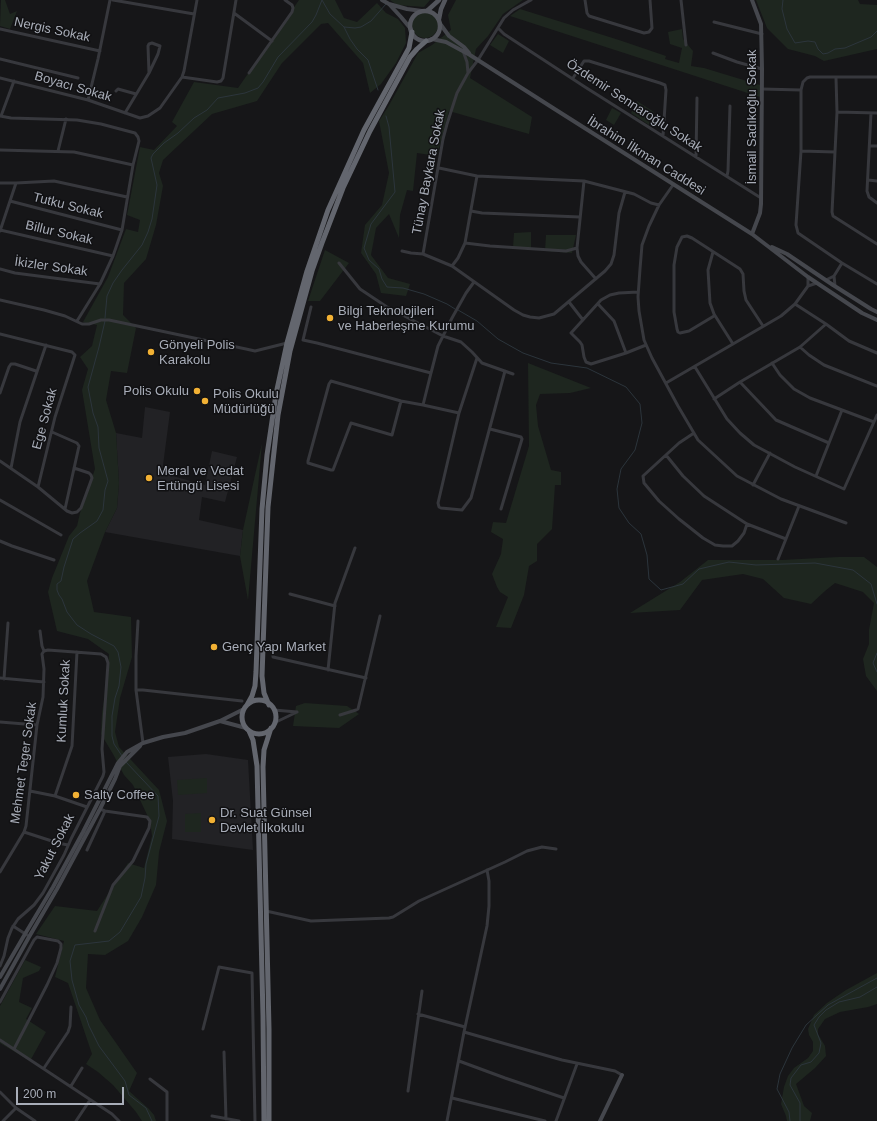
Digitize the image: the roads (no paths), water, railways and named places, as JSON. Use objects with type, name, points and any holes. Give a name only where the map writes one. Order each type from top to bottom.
[{"type":"highway","points":[[264,1121],[257,766],[253,740],[242,719],[244,705],[252,696],[255,686],[262,509],[267,455],[276,394],[287,343],[307,271],[328,210],[364,130],[408,48],[411,31]]},
{"type":"highway","points":[[269,705],[264,693],[262,676],[268,507],[277,423],[290,351],[312,272],[343,188],[370,131],[410,57],[417,49],[429,40]]},
{"type":"highway","points":[[244,705],[257,700],[263,701],[274,710],[275,714],[264,750],[263,767],[269,1030],[269,1121]]},
{"type":"highway","points":[[248,730],[258,734],[267,731],[272,726]]},
{"type":"main road","points":[[439,0],[425,11],[418,13],[411,20],[411,31],[418,39],[429,40],[438,34],[441,9],[445,0]]},
{"type":"main road","points":[[425,11],[432,12],[439,19]]},
{"type":"street","points":[[88,100],[112,0],[194,14]]},
{"type":"street","points":[[197,0],[182,77],[217,82],[221,81],[223,78],[236,0]]},
{"type":"street","points":[[249,72],[292,12],[292,5],[285,0]]},
{"type":"street","points":[[382,0],[389,4],[407,9],[425,11]]},
{"type":"street","points":[[478,60],[504,18],[513,10],[531,0]]},
{"type":"street","points":[[584,0],[589,16],[644,33],[650,32],[652,28],[650,0]]},
{"type":"street","points":[[681,0],[686,45]]},
{"type":"street","name":"İsmail Sadıkoğlu Sokak","points":[[752,0],[762,34],[762,199],[760,213],[752,234]]},
{"type":"street","points":[[389,4],[411,31]]},
{"type":"street","points":[[234,13],[272,41]]},
{"type":"street","points":[[714,22],[762,34]]},
{"type":"street","name":"İbrahim İlkman Caddesi","points":[[440,25],[449,36],[464,47],[470,55]]},
{"type":"street","name":"Özdemir Sennaroğlu Sokak","points":[[498,28],[504,34],[762,199]]},
{"type":"street","name":"Nergis Sokak","points":[[0,29],[100,51]]},
{"type":"street","name":"İbrahim İlkman Caddesi","points":[[429,40],[446,42],[463,50],[752,234],[816,283],[862,313],[877,320]]},
{"type":"street","points":[[125,113],[149,73],[158,54],[160,46],[152,43],[148,46],[149,73]]},
{"type":"street","points":[[463,50],[467,62],[468,73]]},
{"type":"street","points":[[713,53],[736,62],[762,69]]},
{"type":"street","points":[[0,59],[78,78]]},
{"type":"street","name":"Tünay Baykara Sokak","points":[[423,254],[446,124],[457,93],[468,73],[478,60]]},
{"type":"street","points":[[573,78],[584,61],[589,61],[660,82],[665,86],[666,90],[664,136]]},
{"type":"street","name":"Boyacı Sokak","points":[[0,78],[88,100],[140,118],[148,116],[159,109],[182,77]]},
{"type":"street","points":[[877,77],[810,77],[803,82],[801,90],[801,151],[796,225],[798,233],[842,263],[877,284]]},
{"type":"street","points":[[836,78],[837,112],[832,212],[833,216],[877,244]]},
{"type":"street","points":[[14,81],[1,116],[11,118],[77,120],[101,124],[135,133],[138,137],[139,141],[127,197],[122,230],[113,256],[100,284],[77,321]]},
{"type":"street","points":[[116,91],[118,89],[136,94]]},
{"type":"street","points":[[762,89],[801,90]]},
{"type":"street","points":[[696,157],[697,98]]},
{"type":"street","points":[[727,176],[730,106]]},
{"type":"street","points":[[837,112],[877,113]]},
{"type":"street","points":[[871,113],[868,195],[877,203]]},
{"type":"street","points":[[58,151],[66,119]]},
{"type":"street","points":[[870,146],[877,146]]},
{"type":"street","points":[[0,150],[79,152],[133,166]]},
{"type":"street","points":[[801,151],[835,152]]},
{"type":"street","points":[[439,168],[477,176],[584,181],[634,194],[651,203],[659,205]]},
{"type":"street","points":[[452,266],[458,258],[465,243],[477,176]]},
{"type":"street","points":[[868,180],[877,181]]},
{"type":"street","points":[[0,183],[16,184],[54,181],[127,197]]},
{"type":"street","points":[[584,181],[577,248],[578,256],[581,262],[596,279]]},
{"type":"street","points":[[0,230],[16,184]]},
{"type":"street","points":[[673,185],[659,205],[642,245],[638,292],[641,323],[646,345],[698,440],[737,476],[780,499],[846,523]]},
{"type":"street","points":[[402,251],[423,254],[452,266],[522,315],[539,318],[554,314],[605,271],[610,264],[614,255],[618,214],[625,192]]},
{"type":"street","name":"Tutku Sokak","points":[[10,201],[122,230]]},
{"type":"street","points":[[471,211],[482,213],[580,217]]},
{"type":"street","name":"Billur Sokak","points":[[0,230],[113,256]]},
{"type":"street","points":[[714,316],[690,331],[678,332],[674,312],[674,265],[677,247],[680,240],[684,236],[689,237],[741,271],[746,300],[763,326]]},
{"type":"street","points":[[465,243],[566,251],[577,248]]},
{"type":"street","points":[[765,244],[787,254],[877,312]]},
{"type":"street","points":[[713,252],[709,264],[710,303],[714,316],[733,344]]},
{"type":"street","points":[[339,263],[360,289],[387,307],[444,336],[461,342],[482,363],[514,374]]},
{"type":"street","points":[[826,280],[834,276],[842,263]]},
{"type":"street","name":"İkizler Sokak","points":[[0,269],[15,273],[100,284]]},
{"type":"street","points":[[834,276],[835,286]]},
{"type":"street","points":[[808,277],[808,286]]},
{"type":"street","points":[[423,405],[438,346],[466,293],[474,282]]},
{"type":"street","points":[[666,383],[775,319],[795,304],[808,286],[816,283]]},
{"type":"street","points":[[638,292],[618,293],[601,300],[571,333],[582,345],[586,362],[591,364],[646,345]]},
{"type":"street","points":[[0,300],[65,316],[82,324],[109,320],[255,351],[287,343]]},
{"type":"street","points":[[569,302],[582,320]]},
{"type":"street","points":[[598,304],[614,321],[626,353]]},
{"type":"street","points":[[795,304],[849,341],[877,353]]},
{"type":"street","points":[[311,307],[303,340],[431,373]]},
{"type":"street","points":[[714,399],[800,346],[826,324]]},
{"type":"street","points":[[0,334],[46,345],[20,422],[11,468]]},
{"type":"street","name":"Ege Sokak","points":[[38,487],[57,410],[75,356],[72,352],[46,345]]},
{"type":"street","points":[[800,346],[809,356],[824,365],[877,386]]},
{"type":"street","points":[[478,358],[459,413],[438,503],[438,506],[441,508],[462,510],[471,498],[505,371]]},
{"type":"street","points":[[772,363],[780,376],[794,389],[810,398],[874,422]]},
{"type":"street","points":[[0,393],[11,364],[15,364],[36,372]]},
{"type":"street","points":[[695,367],[727,419],[740,433],[754,444],[795,467],[844,488],[877,415]]},
{"type":"street","points":[[400,401],[392,435],[351,423],[333,470],[308,463],[330,382],[333,381],[400,401],[459,413]]},
{"type":"street","points":[[740,382],[776,420],[829,444]]},
{"type":"street","points":[[816,476],[842,410]]},
{"type":"street","points":[[490,429],[522,438],[501,509]]},
{"type":"street","points":[[52,432],[78,444],[79,448],[64,509]]},
{"type":"street","points":[[694,432],[643,476],[644,483],[659,501],[679,519],[703,538],[715,545],[732,546],[744,533],[747,524]]},
{"type":"street","points":[[753,485],[770,453]]},
{"type":"street","points":[[666,455],[683,476],[704,496],[747,524],[786,539]]},
{"type":"street","points":[[0,461],[38,487],[64,509],[72,513],[79,511],[84,502],[92,476],[74,468]]},
{"type":"street","points":[[0,500],[61,535]]},
{"type":"street","points":[[778,559],[799,506]]},
{"type":"street","points":[[0,541],[54,560]]},
{"type":"street","points":[[328,670],[335,606],[355,548]]},
{"type":"street","points":[[290,594],[335,606]]},
{"type":"street","points":[[340,715],[358,709],[380,616]]},
{"type":"street","points":[[138,621],[136,690],[143,743]]},
{"type":"street","points":[[8,623],[2,678],[44,682]]},
{"type":"street","name":"Mehmet Teger Sokak","points":[[1,870],[24,832],[27,823],[37,725],[42,702],[44,682],[42,654],[44,651],[40,631]]},
{"type":"street","points":[[272,645],[273,657],[366,678]]},
{"type":"street","points":[[44,651],[77,652]]},
{"type":"street","name":"Yakut Sokak","points":[[0,966],[13,926],[18,919],[37,901],[51,880],[104,772],[102,749],[108,663],[106,657],[101,654],[77,652]]},
{"type":"street","name":"Kumluk Sokak","points":[[56,796],[72,746],[77,652]]},
{"type":"street","points":[[136,690],[244,705]]},
{"type":"street","points":[[0,977],[54,887],[119,765],[129,753],[143,743],[163,737],[185,733],[220,721],[244,705]]},
{"type":"street","points":[[272,726],[297,712],[274,710]]},
{"type":"street","points":[[220,721],[248,730]]},
{"type":"street","points":[[0,725],[0,722],[37,725]]},
{"type":"street","points":[[0,988],[58,889],[100,810],[115,779],[119,765]]},
{"type":"street","points":[[30,791],[56,796],[87,807]]},
{"type":"street","points":[[94,930],[113,885],[133,861],[149,828],[150,821],[147,817],[100,810]]},
{"type":"street","points":[[87,850],[105,811]]},
{"type":"street","points":[[24,832],[68,845]]},
{"type":"street","points":[[266,911],[311,921],[389,918],[419,901],[527,851],[542,847],[556,850]]},
{"type":"street","points":[[447,1121],[465,1027],[488,926],[489,881],[487,870]]},
{"type":"street","points":[[13,926],[29,937]]},
{"type":"street","points":[[0,1002],[34,940],[37,937],[58,941],[61,944],[61,948],[57,963],[14,1049]]},
{"type":"street","points":[[203,1029],[219,967],[252,973],[255,1121]]},
{"type":"street","points":[[408,1091],[422,991]]},
{"type":"street","points":[[44,1068],[68,1032],[70,1026],[71,1007]]},
{"type":"street","points":[[418,1014],[465,1027]]},
{"type":"street","points":[[464,1032],[577,1064],[615,1071],[622,1075],[600,1121]]},
{"type":"street","points":[[0,1040],[71,1086],[112,1114],[119,1121]]},
{"type":"street","points":[[224,1052],[226,1119]]},
{"type":"street","points":[[459,1061],[564,1098]]},
{"type":"street","points":[[556,1121],[577,1064]]},
{"type":"street","points":[[71,1086],[82,1068]]},
{"type":"street","points":[[150,1080],[167,1092],[167,1121]]},
{"type":"street","points":[[0,1092],[16,1108],[35,1121]]},
{"type":"street","points":[[452,1098],[546,1121]]},
{"type":"street","points":[[76,1121],[90,1100]]},
{"type":"street","points":[[3,1121],[16,1108]]},
{"type":"street","points":[[212,1116],[239,1121]]},
{"type":"waterway","points":[[322,0],[330,14],[344,27],[355,28],[361,27],[371,21],[386,4]]},
{"type":"waterway","points":[[105,318],[107,296],[113,283],[142,245],[152,219],[157,185],[151,158],[153,154],[194,118],[207,110],[218,98],[245,93],[258,88],[278,57],[312,22],[322,0]]},
{"type":"waterway","points":[[783,0],[782,9],[787,29],[795,43],[808,41],[815,42],[818,49],[823,54],[835,49],[845,48],[871,37],[877,31]]},
{"type":"waterway","points":[[344,27],[357,49],[368,60],[378,90]]},
{"type":"waterway","points":[[386,116],[389,127],[395,192],[371,224],[364,248],[369,260],[379,269],[382,279],[387,287],[403,288],[424,294],[455,309]]},
{"type":"waterway","points":[[458,310],[477,321],[498,339],[523,353],[551,363],[587,368],[626,387],[640,404],[642,423],[635,450],[621,469],[617,489],[619,508],[629,523],[641,534],[647,555],[649,579],[661,590],[683,584],[699,569],[729,562],[756,565],[815,563],[853,570],[871,584],[877,604]]},
{"type":"waterway","points":[[105,321],[88,387],[93,413],[98,427],[99,448],[108,481],[105,490],[103,510],[97,521],[73,539],[61,581],[57,584],[57,590],[67,612],[77,625],[114,646],[118,652],[121,667],[119,686],[112,716],[112,736],[114,744],[122,756]]},
{"type":"waterway","points":[[877,653],[873,663],[877,672]]},
{"type":"waterway","points":[[126,762],[158,796],[159,816],[146,864],[141,897],[120,932],[109,941],[75,945],[70,961],[72,980],[79,1005],[99,1046],[125,1081],[129,1095],[146,1108],[152,1121]]},
{"type":"waterway","points":[[790,1121],[789,1112],[777,1089],[780,1074],[792,1048],[806,1025],[828,1005],[877,978]]},
{"type":"waterway","points":[[800,1121],[800,1103],[790,1085],[791,1078],[801,1065],[811,1062],[819,1053],[821,1043],[814,1025],[826,1010],[839,1002],[860,997],[877,987]]},
{"type":"place","name":"Bilgi Teknolojileri ve Haberleşme Kurumu","points":[[330,318]]},
{"type":"place","name":"Gönyeli Polis Karakolu","points":[[151,352]]},
{"type":"place","name":"Polis Okulu","points":[[197,391]]},
{"type":"place","name":"Polis Okulu Müdürlüğü","points":[[205,401]]},
{"type":"place","name":"Meral ve Vedat Ertüngü Lisesi","points":[[149,478]]},
{"type":"place","name":"Genç Yapı Market","points":[[214,647]]},
{"type":"place","name":"Salty Coffee","points":[[76,795]]},
{"type":"place","name":"Dr. Suat Günsel Devlet İlkokulu","points":[[212,820]]}]
